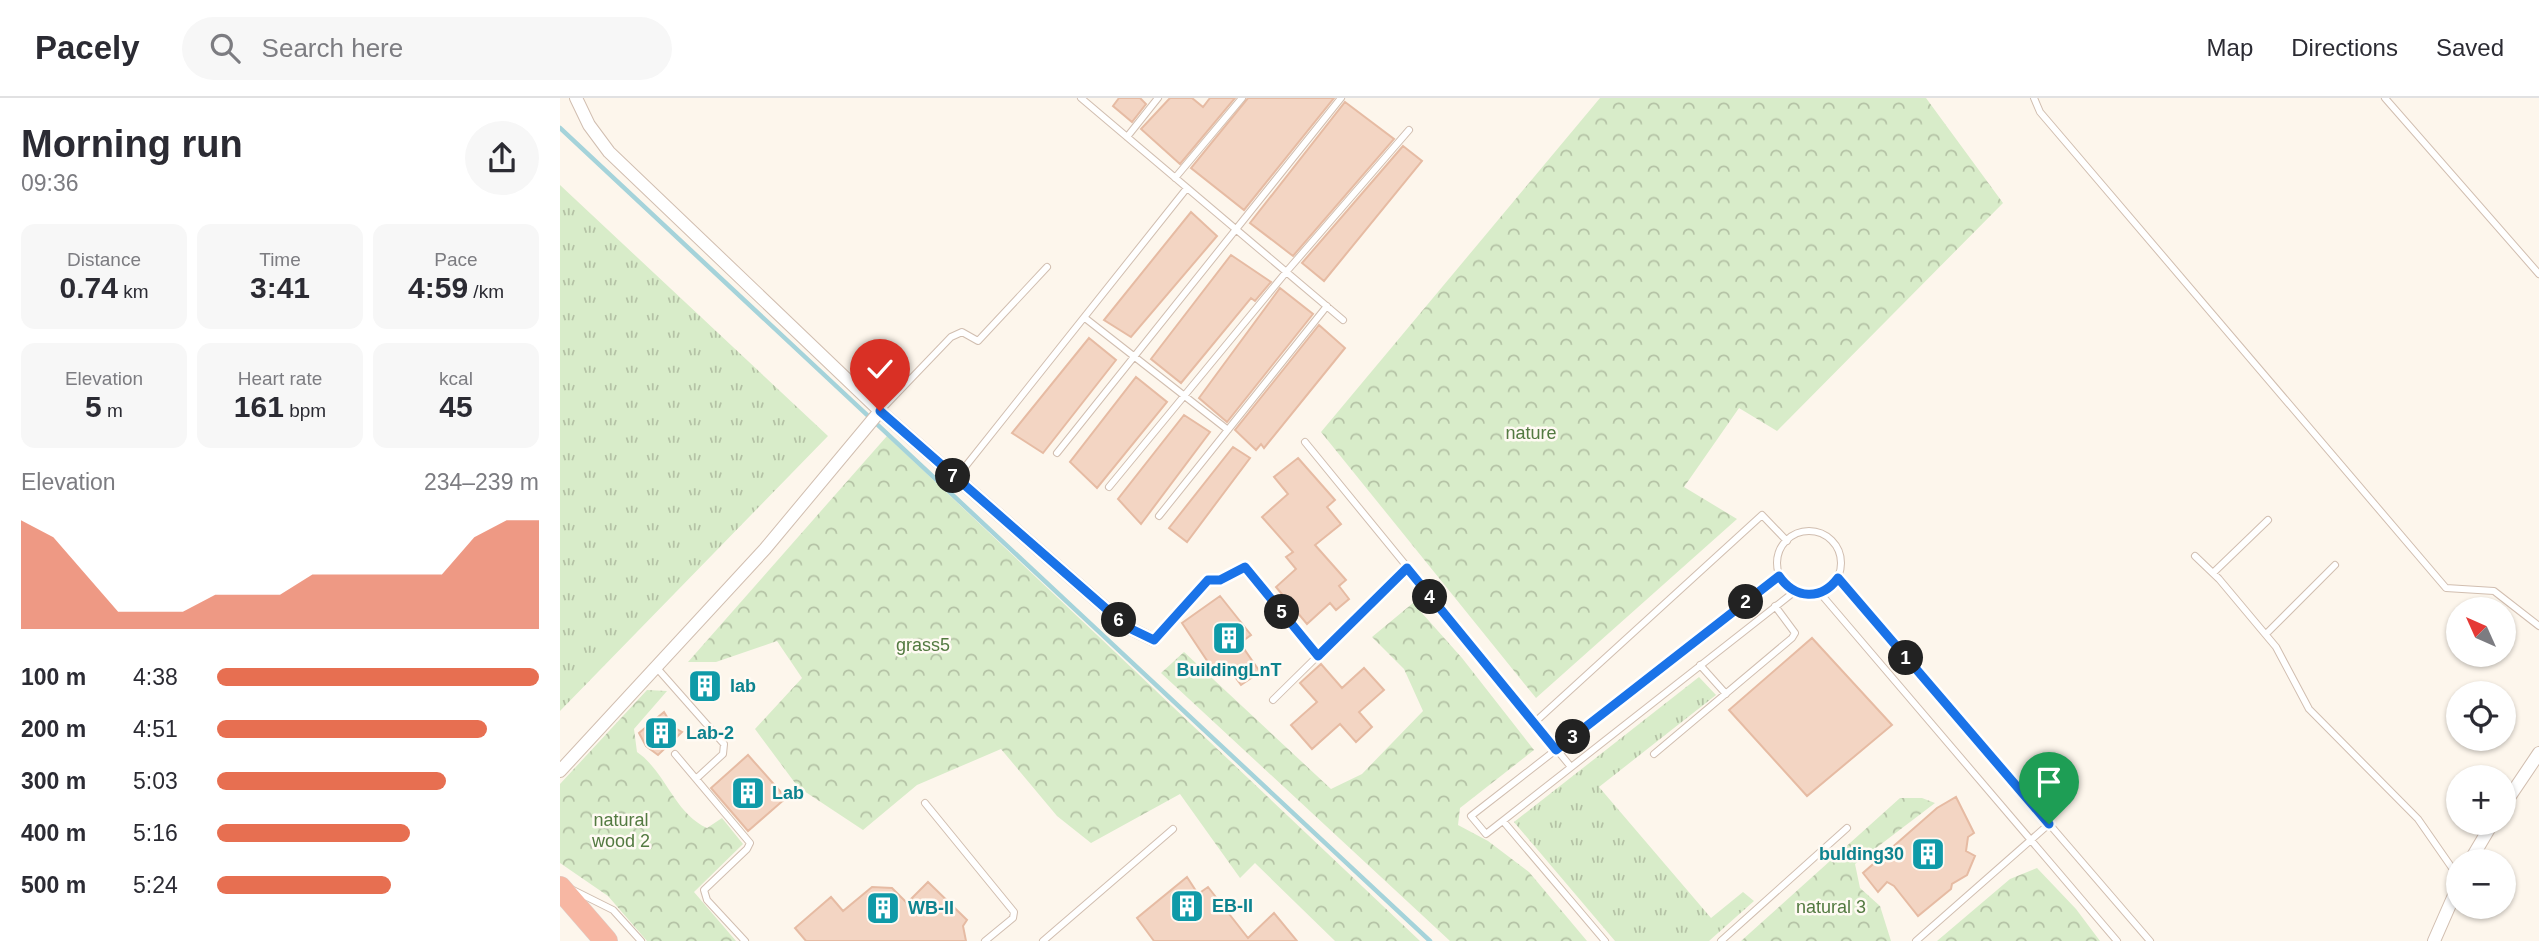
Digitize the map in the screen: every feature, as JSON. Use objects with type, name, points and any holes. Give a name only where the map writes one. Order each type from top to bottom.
[{"type":"highway","points":[[560,886],[606,941]]},
{"type":"street","points":[[576,98],[589,125],[609,152],[880,411],[1127,627],[1154,640]]},
{"type":"street","points":[[560,771],[765,549],[880,411]]},
{"type":"street","points":[[2516,787],[2539,752]]},
{"type":"street","points":[[2434,941],[2446,912]]},
{"type":"lane","points":[[1081,98],[1343,320]]},
{"type":"lane","points":[[1127,137],[1158,98]]},
{"type":"lane","points":[[1175,178],[1242,98]]},
{"type":"lane","points":[[1057,453],[1341,98]]},
{"type":"lane","points":[[2034,98],[2040,112],[2446,588],[2494,591],[2539,626]]},
{"type":"lane","points":[[2385,98],[2539,274]]},
{"type":"lane","points":[[1109,487],[1287,271],[1409,130]]},
{"type":"lane","points":[[956,479],[1187,188]]},
{"type":"lane","points":[[880,411],[951,337],[962,332],[978,341],[1047,267]]},
{"type":"lane","points":[[1159,516],[1328,306]]},
{"type":"lane","points":[[1085,318],[1228,430]]},
{"type":"lane","points":[[1305,442],[1571,767]]},
{"type":"lane","points":[[1534,723],[1762,515],[1787,541]]},
{"type":"lane","points":[[2213,573],[2268,520]]},
{"type":"lane","points":[[1801,531],[1813,531],[1832,540],[1841,559],[1838,578],[1820,593],[1803,595],[1794,592],[1779,576],[1778,554],[1787,541],[1801,531]]},
{"type":"lane","points":[[2194,556],[2213,573],[2266,634],[2303,702],[2418,819],[2446,861]]},
{"type":"lane","points":[[2266,634],[2335,565]]},
{"type":"lane","points":[[1154,640],[1208,580],[1220,580],[1245,567],[1318,656]]},
{"type":"lane","points":[[1273,700],[1407,568]]},
{"type":"lane","points":[[1779,576],[1471,816],[1486,834],[1794,592]]},
{"type":"lane","points":[[1838,578],[2150,941]]},
{"type":"lane","points":[[1820,593],[2117,941]]},
{"type":"lane","points":[[1654,754],[1795,633],[1775,606]]},
{"type":"lane","points":[[1700,665],[1726,694]]},
{"type":"lane","points":[[656,667],[724,744],[723,754],[696,778]]},
{"type":"lane","points":[[675,754],[750,843],[704,890],[707,900],[745,941]]},
{"type":"lane","points":[[925,803],[1014,912],[1013,918],[985,941]]},
{"type":"lane","points":[[1503,821],[1605,941]]},
{"type":"lane","points":[[1916,941],[2049,824]]},
{"type":"lane","points":[[1721,941],[1847,828]]},
{"type":"lane","points":[[1043,941],[1173,830]]},
{"type":"lane","points":[[560,886],[613,910],[642,941]]},
{"type":"green space","name":"nature","points":[[1600,98],[1926,98],[2003,203],[1777,431],[1739,408],[1684,487],[1737,519],[1536,698],[1321,432]]},
{"type":"green space","points":[[560,185],[828,436],[560,711]]},
{"type":"green space","name":"grass5","points":[[887,436],[1420,941],[1335,941],[1255,863],[1240,878],[1180,794],[1091,843],[1057,816],[1001,749],[917,785],[863,830],[798,787],[755,729],[802,678],[777,641],[716,662],[688,662]]},
{"type":"green space","points":[[1413,603],[1462,658],[1534,750],[1460,808],[1458,825],[1488,841],[1529,872],[1587,941],[1450,941],[1161,673],[1184,652],[1331,789],[1362,774],[1423,711],[1404,669],[1372,637]]},
{"type":"green space","points":[[1699,677],[1716,695],[1599,787],[1711,918],[1743,892],[1754,901],[1709,941],[1615,941],[1514,822]]},
{"type":"green space","name":"natural wood 2","points":[[647,690],[667,691],[634,729],[637,752],[656,770],[686,813],[707,828],[722,818],[743,844],[694,892],[736,941],[647,941],[608,896],[560,863],[560,784]]},
{"type":"green space","name":"natural 3","points":[[1900,798],[1922,798],[1935,803],[1855,864],[1860,888],[1880,906],[1891,941],[1741,941]]},
{"type":"green space","points":[[2037,868],[2076,909],[2100,941],[1937,941],[2010,879]]},
{"type":"building","points":[[1119,98],[1140,98],[1146,104],[1132,122],[1113,106]]},
{"type":"building","points":[[1170,98],[1192,98],[1203,107],[1210,98],[1235,98],[1180,164],[1141,129]]},
{"type":"building","points":[[1248,98],[1334,98],[1244,210],[1191,168]]},
{"type":"building","points":[[1345,102],[1394,139],[1293,256],[1250,223]]},
{"type":"building","points":[[1403,146],[1422,161],[1324,281],[1302,263]]},
{"type":"building","points":[[1191,212],[1217,236],[1131,337],[1104,320]]},
{"type":"building","points":[[1231,255],[1271,282],[1255,301],[1251,298],[1181,383],[1151,359]]},
{"type":"building","points":[[1280,288],[1313,314],[1227,422],[1199,398]]},
{"type":"building","points":[[1319,325],[1345,348],[1264,448],[1261,444],[1256,450],[1235,430]]},
{"type":"building","points":[[1089,338],[1116,360],[1043,453],[1012,433]]},
{"type":"building","points":[[1136,377],[1167,402],[1097,488],[1070,462]]},
{"type":"building","points":[[1184,415],[1210,432],[1141,524],[1118,499]]},
{"type":"building","points":[[1233,447],[1250,458],[1187,542],[1169,528]]},
{"type":"building","points":[[1298,458],[1335,500],[1327,507],[1341,524],[1315,545],[1346,580],[1339,586],[1349,599],[1336,610],[1330,603],[1307,624],[1276,587],[1296,569],[1286,557],[1293,552],[1262,517],[1288,494],[1274,477]]},
{"type":"building","name":"BuildingLnT","points":[[1220,596],[1251,635],[1240,643],[1260,672],[1241,685],[1227,666],[1216,674],[1182,623]]},
{"type":"building","points":[[1812,638],[1892,725],[1807,796],[1729,710]]},
{"type":"building","points":[[1321,664],[1342,688],[1364,668],[1384,690],[1359,712],[1372,727],[1356,742],[1340,724],[1312,749],[1291,725],[1317,702],[1300,683]]},
{"type":"building","name":"lab","points":[[702,675],[716,686],[707,696],[694,685]]},
{"type":"building","name":"Lab-2","points":[[664,712],[673,727],[682,732],[658,755],[646,746],[639,733]]},
{"type":"building","name":"Lab","points":[[748,755],[786,798],[748,831],[711,788]]},
{"type":"building","name":"bulding30","points":[[1956,797],[1974,833],[1968,837],[1966,851],[1975,856],[1967,875],[1952,884],[1951,889],[1918,916],[1894,886],[1887,882],[1878,892],[1863,873],[1937,808]]},
{"type":"building","name":"EB-II","points":[[1187,877],[1198,894],[1208,887],[1248,938],[1274,913],[1297,941],[1154,941],[1137,918]]},
{"type":"building","name":"WB-II","points":[[928,882],[967,920],[963,926],[966,941],[806,941],[795,928],[831,897],[843,911],[872,887],[892,888],[907,903]]},
{"type":"waterway","points":[[560,128],[1430,941]]},
{"type":"place","name":"BuildingLnT","points":[[1229,638]]},
{"type":"place","name":"lab","points":[[705,686]]},
{"type":"place","name":"Lab-2","points":[[661,733]]},
{"type":"place","name":"Lab","points":[[748,793]]},
{"type":"place","name":"bulding30","points":[[1928,854]]},
{"type":"place","name":"EB-II","points":[[1187,906]]},
{"type":"place","name":"WB-II","points":[[883,908]]},
{"type":"route","points":[[880,411],[1127,627],[1154,640],[1208,580],[1220,580],[1245,567],[1318,656],[1407,568],[1556,750],[1779,576],[1786,586],[1803,595],[1823,592],[1838,578],[2049,824]]}]
